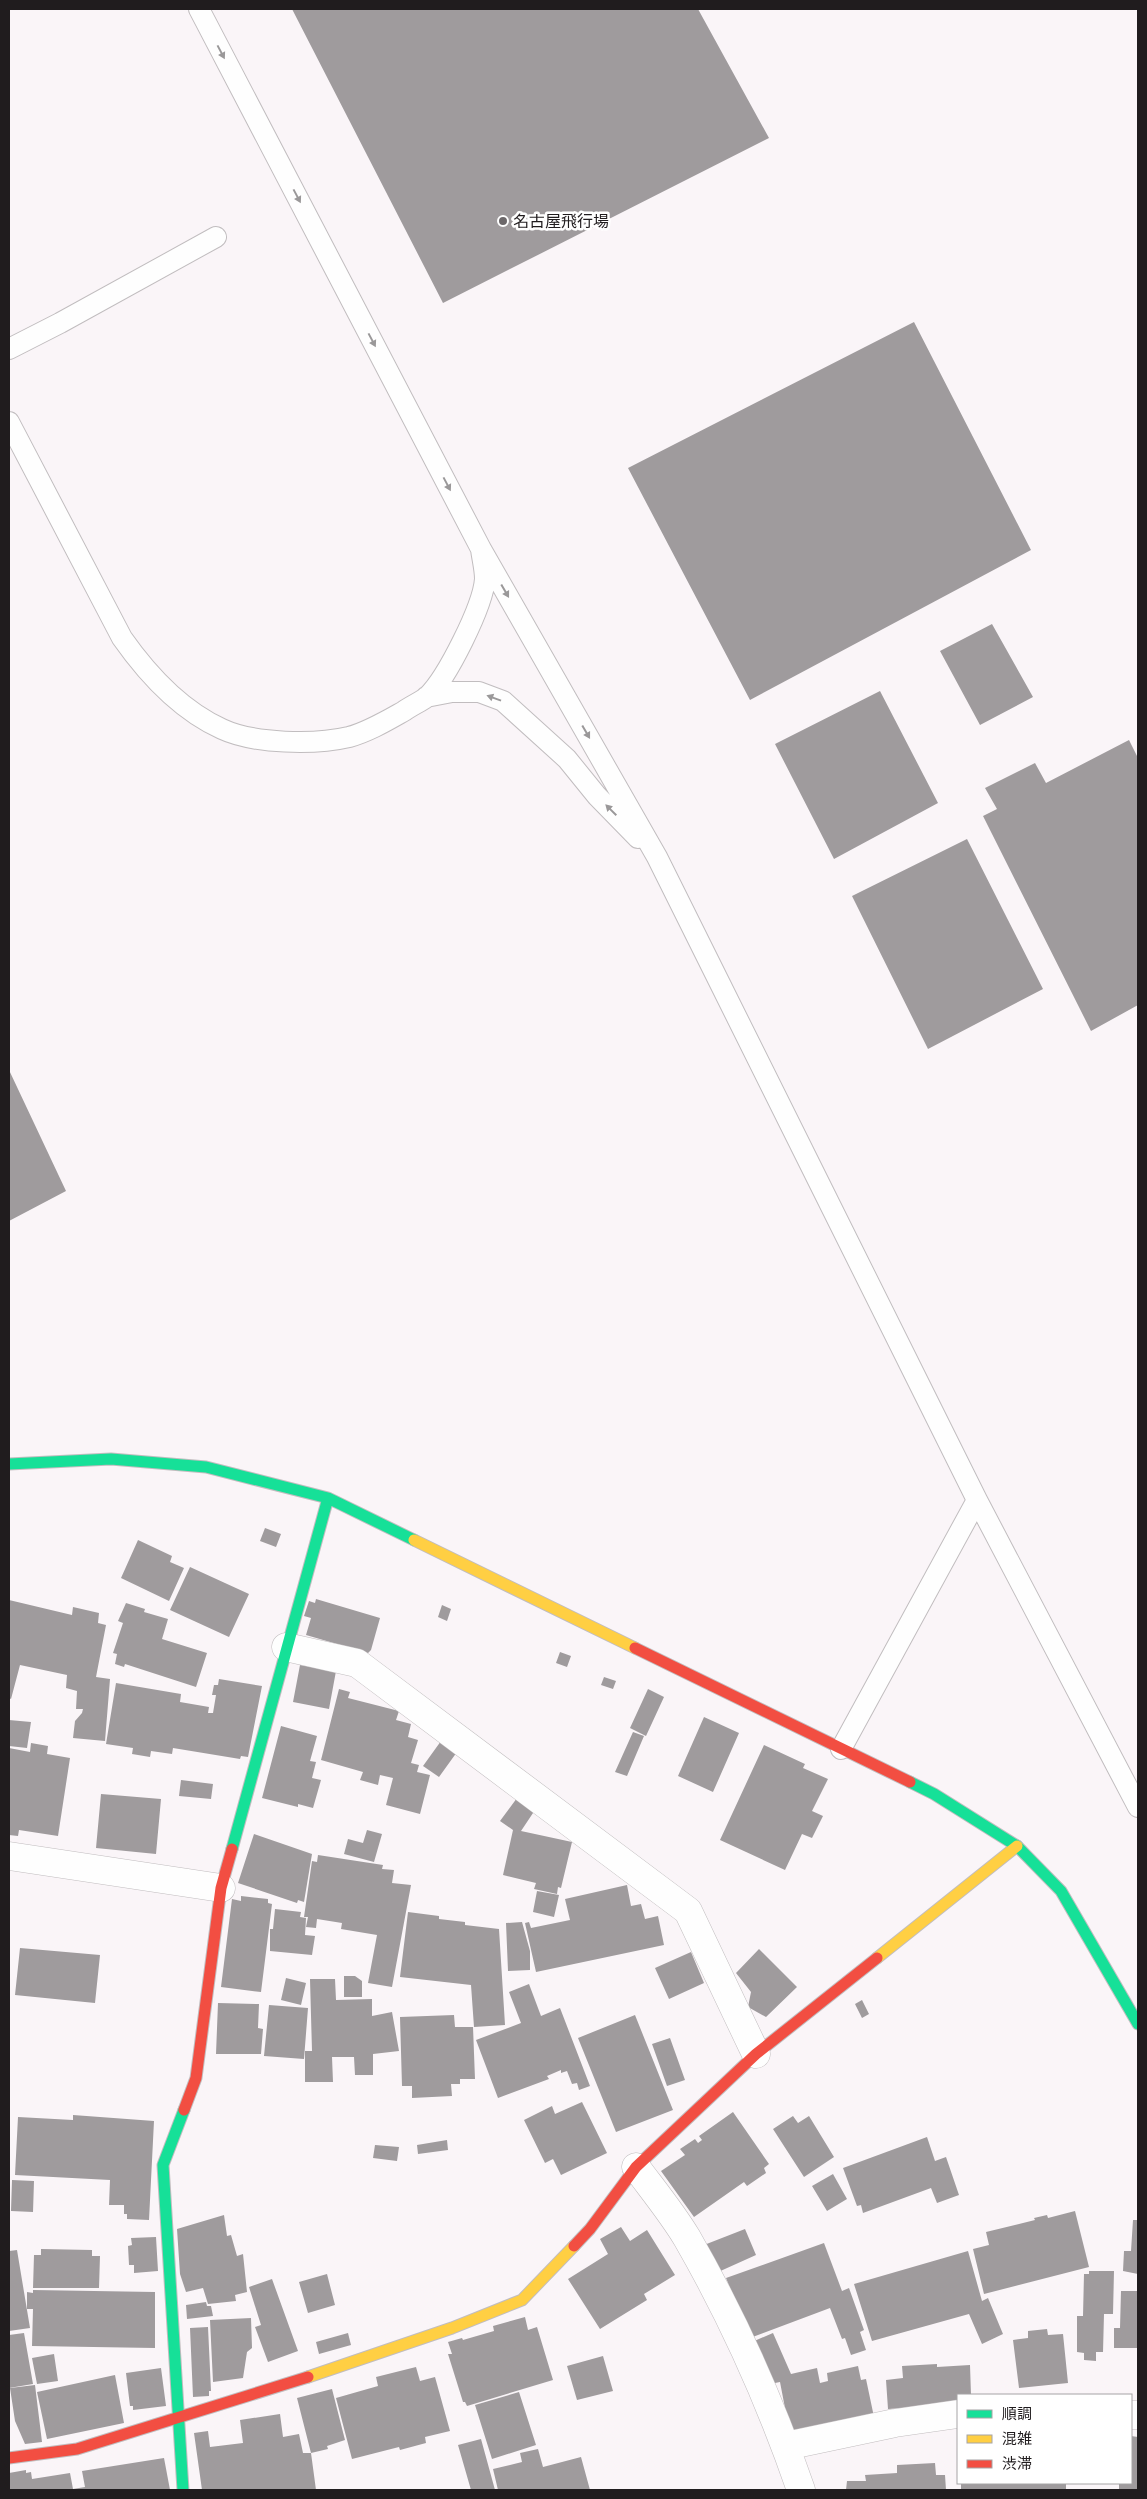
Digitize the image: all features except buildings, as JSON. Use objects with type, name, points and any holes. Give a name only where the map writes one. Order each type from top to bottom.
[{"type":"street","points":[[9,1464],[111,1459],[206,1467],[328,1498],[934,1794],[1017,1846],[1061,1891],[1138,2024]]},
{"type":"street","points":[[183,2490],[176,2418],[163,2165],[196,2078],[221,1888],[328,1498]]},
{"type":"street","points":[[286,1647],[357,1663],[688,1911],[756,2054]]},
{"type":"street","points":[[9,2458],[77,2449],[324,2372],[452,2328],[522,2300],[590,2229],[636,2167],[756,2054],[1017,1846]]},
{"type":"street","points":[[9,1856],[221,1888]]},
{"type":"street","points":[[636,2167],[686,2237],[741,2342],[786,2446],[801,2490]]},
{"type":"street","points":[[786,2446],[895,2422],[957,2414]]},
{"type":"lane","points":[[199,9],[481,549],[657,857],[977,1500],[1138,1807]]},
{"type":"lane","points":[[9,349],[60,324],[216,237]]},
{"type":"lane","points":[[9,422],[122,638],[144,668],[188,709],[222,730],[263,739],[307,742],[350,736],[389,720],[426,697],[450,668],[478,604],[485,579],[481,549]]},
{"type":"lane","points":[[426,697],[452,692],[479,692],[503,701],[567,758],[597,796],[657,857]]},
{"type":"lane","points":[[842,1749],[977,1500]]},
{"type":"traffic: fast","points":[[9,1464],[111,1459],[206,1467],[328,1498],[414,1540]]},
{"type":"traffic: fast","points":[[232,1849],[328,1498]]},
{"type":"traffic: fast","points":[[910,1782],[934,1794],[1017,1846],[1061,1891],[1138,2024]]},
{"type":"traffic: fast","points":[[183,2490],[163,2165],[184,2110]]},
{"type":"traffic: slow","points":[[414,1540],[635,1648]]},
{"type":"traffic: slow","points":[[877,1958],[1017,1846]]},
{"type":"traffic: slow","points":[[308,2377],[452,2328],[522,2300],[574,2246]]},
{"type":"traffic: jam","points":[[635,1648],[910,1782]]},
{"type":"traffic: jam","points":[[184,2110],[196,2078],[221,1888],[232,1849]]},
{"type":"traffic: jam","points":[[574,2246],[590,2229],[636,2167],[756,2054],[877,1958]]},
{"type":"traffic: jam","points":[[9,2458],[77,2449],[308,2377]]},
{"type":"place","name":"名古屋飛行場","points":[[503,221]]}]
